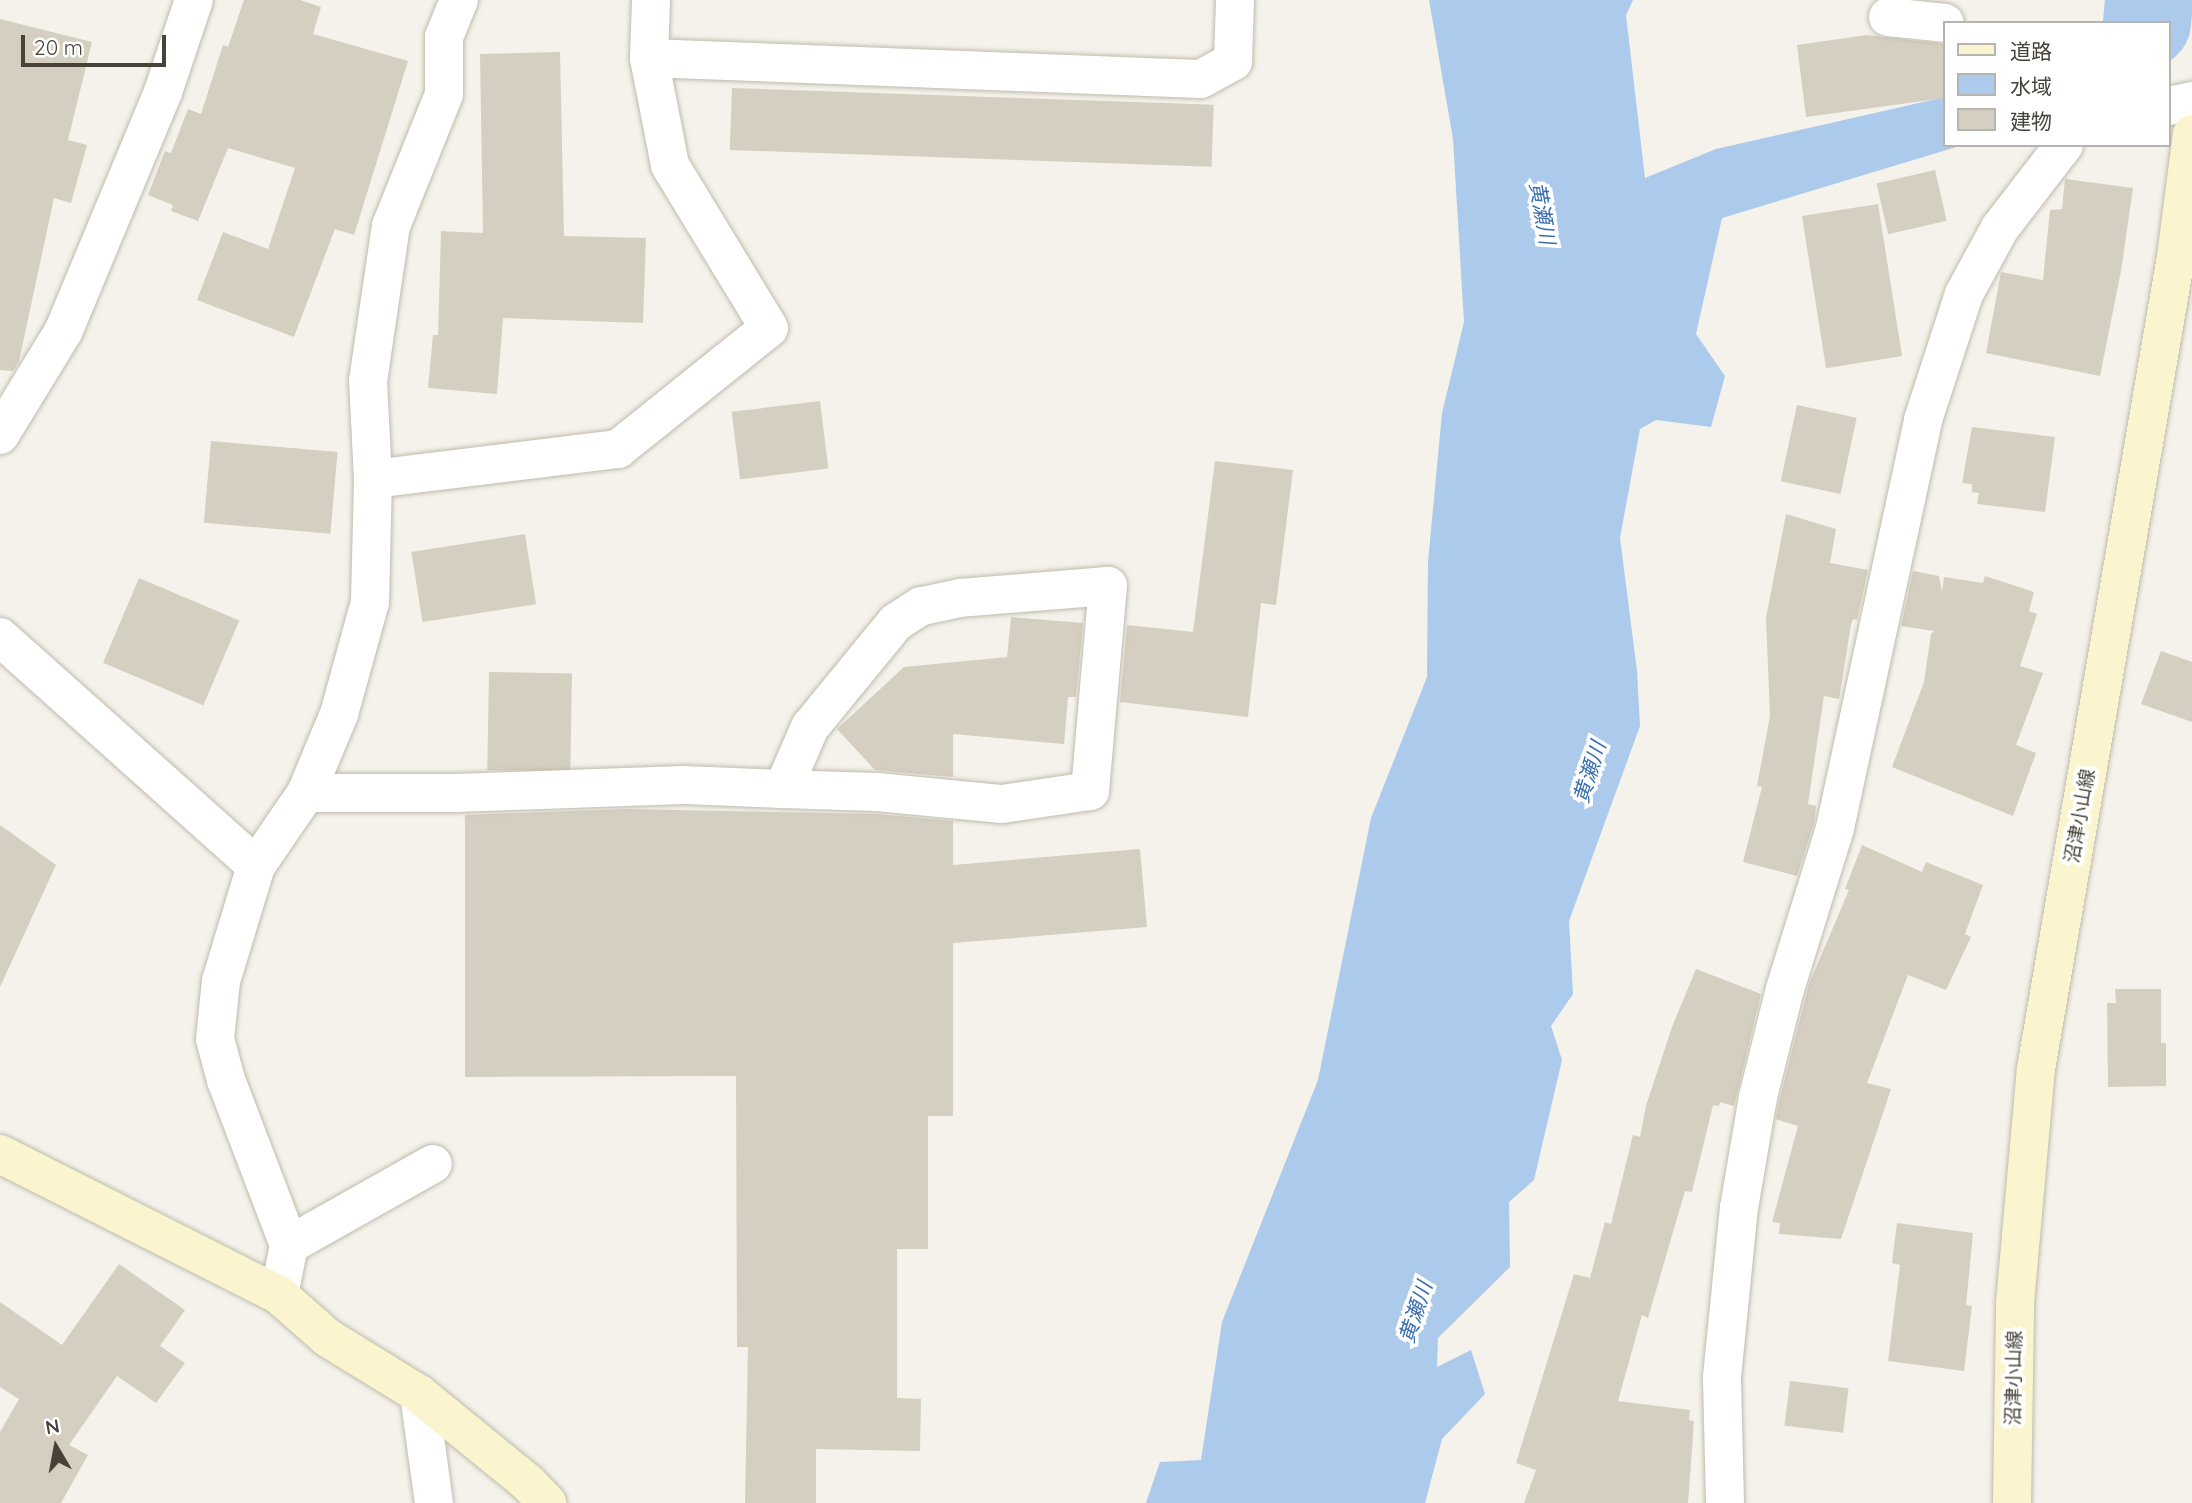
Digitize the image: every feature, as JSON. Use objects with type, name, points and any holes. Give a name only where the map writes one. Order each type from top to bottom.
[{"type":"main road","name":"沼津小山線","points":[[2012,1503],[2015,1303],[2036,1069],[2184,257],[2192,134]]},
{"type":"main road","points":[[0,1154],[279,1295],[328,1338],[419,1394],[528,1483],[547,1503]]},
{"type":"street","points":[[0,435],[64,330],[163,92],[194,0]]},
{"type":"street","points":[[279,1295],[289,1245],[226,1080],[215,1039],[220,981],[256,866],[306,793],[339,714],[370,602],[373,479],[368,381],[390,226],[444,94],[444,37],[459,0]]},
{"type":"street","points":[[373,479],[618,449],[769,328],[670,165],[649,58],[651,0]]},
{"type":"street","points":[[649,58],[1201,79],[1233,61],[1235,0]]},
{"type":"street","points":[[1888,17],[1944,23]]},
{"type":"street","points":[[2171,106],[2192,101]]},
{"type":"street","points":[[1725,1503],[1722,1377],[1739,1208],[1758,1097],[1785,989],[1835,828],[1923,420],[1964,294],[2000,228],[2062,147]]},
{"type":"street","points":[[306,793],[455,793],[684,785],[783,789],[877,792],[1002,804],[1090,791],[1108,586],[960,598],[921,606],[896,622],[810,727],[783,789]]},
{"type":"street","points":[[0,637],[256,866]]},
{"type":"street","points":[[289,1245],[433,1164]]},
{"type":"street","points":[[419,1394],[434,1503]]},
{"type":"water","name":"黄瀬川","points":[[1429,0],[1633,0],[1626,15],[1645,178],[1716,149],[1944,97],[1944,147],[1956,147],[1722,218],[1696,334],[1725,376],[1711,427],[1656,420],[1640,429],[1620,538],[1637,671],[1640,726],[1569,921],[1573,994],[1551,1026],[1562,1060],[1534,1180],[1509,1202],[1510,1267],[1438,1338],[1437,1367],[1471,1350],[1485,1394],[1442,1439],[1425,1503],[1146,1503],[1160,1462],[1201,1460],[1222,1322],[1318,1080],[1371,818],[1427,677],[1428,562],[1442,413],[1464,322],[1453,139]]},
{"type":"building","points":[[244,0],[300,0],[321,7],[313,34],[408,61],[354,235],[335,229],[294,337],[197,300],[223,232],[268,249],[295,168],[228,148],[198,221],[171,211],[173,205],[148,195],[165,151],[171,153],[188,109],[201,114],[223,45],[228,47]]},
{"type":"building","points":[[0,19],[92,42],[68,140],[87,145],[71,203],[54,198],[19,361],[13,371],[0,370]]},
{"type":"building","points":[[1867,35],[1944,44],[1944,98],[1806,117],[1797,45]]},
{"type":"building","points":[[560,52],[564,236],[646,238],[643,323],[503,318],[497,394],[428,388],[433,335],[438,335],[441,231],[483,233],[480,54]]},
{"type":"building","points":[[732,88],[1214,105],[1212,167],[730,150]]},
{"type":"building","points":[[1935,170],[1947,221],[1888,234],[1877,183]]},
{"type":"building","points":[[2065,179],[2133,188],[2121,271],[2100,376],[1986,353],[2001,272],[2043,280],[2050,210],[2062,209]]},
{"type":"building","points":[[1878,204],[1902,356],[1826,368],[1802,216]]},
{"type":"building","points":[[820,401],[828,468],[740,479],[732,412]]},
{"type":"building","points":[[1797,405],[1857,418],[1840,494],[1781,481]]},
{"type":"building","points":[[1972,427],[2055,437],[2045,512],[1977,504],[1979,493],[1972,492],[1972,484],[1962,483]]},
{"type":"building","points":[[211,441],[338,452],[330,534],[204,523]]},
{"type":"building","points":[[1215,461],[1293,470],[1276,605],[1261,603],[1248,717],[1120,702],[1127,625],[1193,632]]},
{"type":"building","points":[[1786,514],[1836,529],[1830,563],[1868,570],[1857,620],[1853,619],[1851,625],[1839,699],[1824,696],[1808,804],[1816,806],[1814,823],[1797,876],[1743,862],[1762,787],[1757,786],[1770,716],[1766,618]]},
{"type":"building","points":[[525,534],[536,604],[423,622],[411,552]]},
{"type":"building","points":[[1913,571],[1939,576],[1942,592],[1944,577],[1983,583],[1985,576],[2034,592],[2029,611],[2037,614],[2020,666],[2043,673],[2016,745],[2036,753],[2013,816],[1892,767],[1924,682],[1931,634],[1934,631],[1901,626]]},
{"type":"building","points":[[139,578],[239,621],[203,705],[103,663]]},
{"type":"building","points":[[1011,617],[1083,623],[1076,697],[1068,697],[1064,744],[953,734],[953,777],[875,770],[837,729],[904,667],[1007,657]]},
{"type":"building","points":[[2161,651],[2192,662],[2192,722],[2141,704]]},
{"type":"building","points":[[489,672],[572,673],[570,771],[487,770]]},
{"type":"building","points":[[624,809],[876,814],[953,821],[953,865],[1140,849],[1147,927],[953,943],[953,1116],[928,1116],[928,1249],[897,1249],[897,1398],[921,1399],[920,1451],[816,1449],[816,1503],[745,1503],[748,1347],[737,1347],[736,1076],[465,1077],[465,815]]},
{"type":"building","points":[[0,825],[56,865],[0,987]]},
{"type":"building","points":[[1862,845],[1922,872],[1926,862],[1983,885],[1965,934],[1971,937],[1946,990],[1908,975],[1867,1083],[1891,1089],[1841,1239],[1779,1234],[1780,1223],[1772,1222],[1798,1126],[1776,1119],[1779,1102],[1809,984],[1849,890],[1845,889]]},
{"type":"building","points":[[1696,969],[1761,994],[1734,1106],[1720,1102],[1719,1106],[1713,1105],[1692,1192],[1685,1191],[1648,1318],[1642,1315],[1618,1401],[1690,1410],[1689,1420],[1694,1421],[1688,1503],[1524,1503],[1536,1470],[1516,1463],[1574,1274],[1590,1278],[1605,1222],[1611,1224],[1633,1135],[1640,1137],[1646,1106],[1672,1027]]},
{"type":"building","points":[[2115,989],[2161,989],[2161,1043],[2166,1043],[2166,1086],[2108,1087],[2107,1003],[2116,1003]]},
{"type":"building","points":[[1897,1223],[1973,1233],[1966,1305],[1972,1306],[1964,1371],[1888,1361],[1900,1265],[1892,1263]]},
{"type":"building","points":[[119,1264],[185,1310],[160,1346],[185,1363],[156,1403],[117,1376],[69,1445],[88,1455],[61,1503],[0,1503],[0,1432],[19,1399],[0,1387],[0,1302],[62,1345]]},
{"type":"building","points":[[1790,1381],[1849,1388],[1843,1433],[1785,1426]]},
{"type":"waterway","points":[[2147,21],[2149,0]]}]
